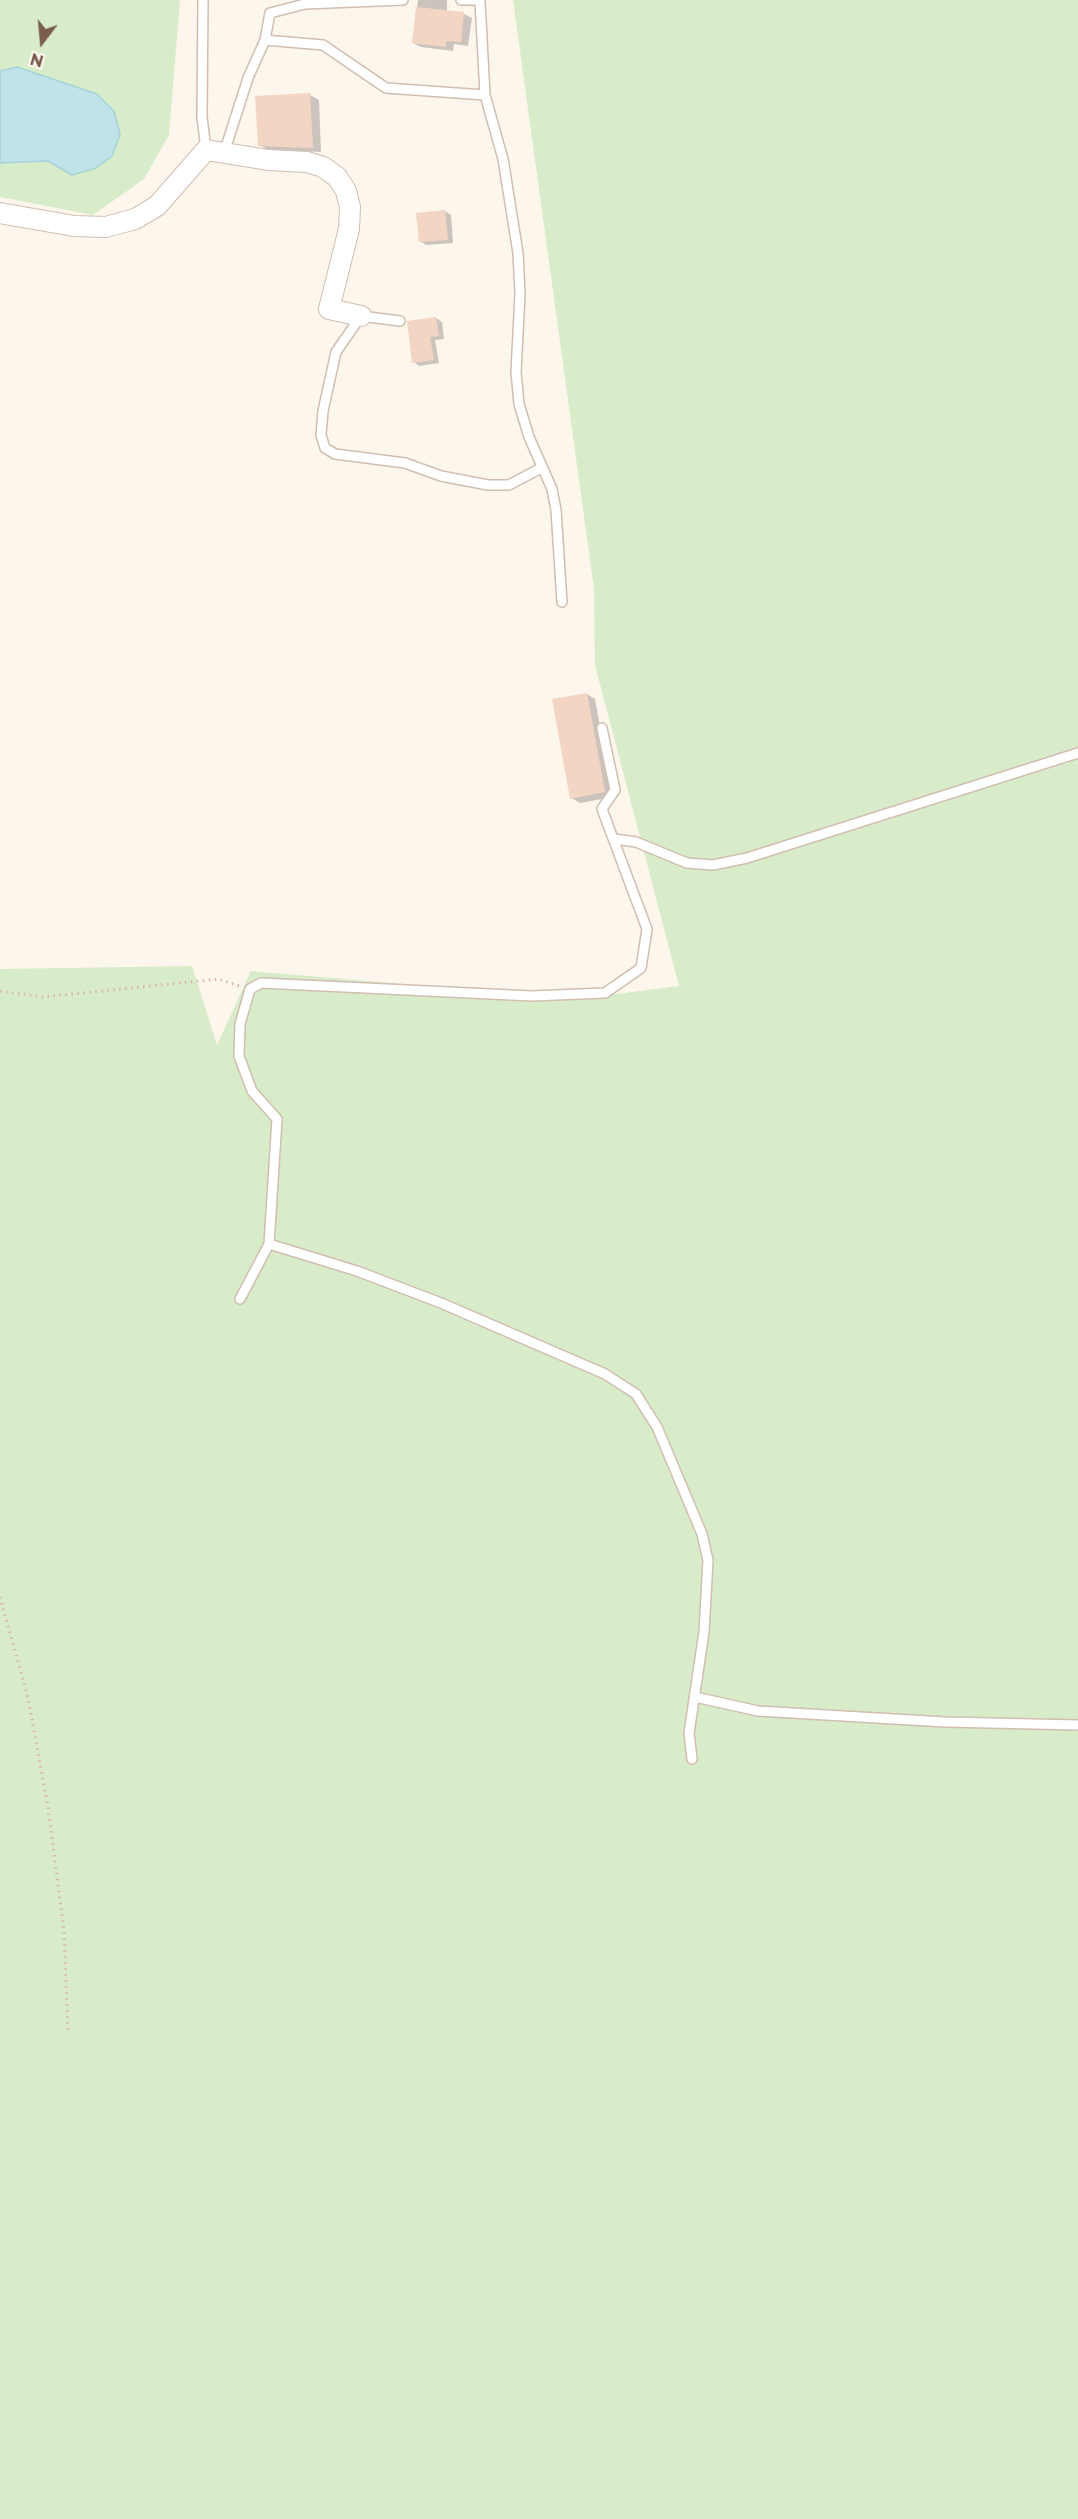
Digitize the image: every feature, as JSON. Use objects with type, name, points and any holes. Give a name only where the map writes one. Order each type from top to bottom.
[{"type":"street","points":[[0,213],[74,226],[106,227],[135,219],[157,206],[215,152],[307,162],[323,167],[337,177],[346,190],[350,207],[350,229],[329,309],[361,316]]},
{"type":"lane","points":[[203,0],[202,117],[215,152]]},
{"type":"lane","points":[[215,152],[265,40],[270,13],[305,4],[404,0]]},
{"type":"lane","points":[[461,0],[480,1],[484,95],[503,159],[518,253],[520,294],[516,372],[519,404],[541,468],[552,489],[556,510],[562,602]]},
{"type":"lane","points":[[265,40],[323,45],[386,88],[484,95]]},
{"type":"lane","points":[[400,321],[361,316],[336,352],[323,411],[321,435],[325,448],[335,454],[405,463],[441,476],[488,485],[509,485],[541,468]]},
{"type":"lane","points":[[240,1299],[269,1244],[277,1119],[252,1090],[239,1056],[240,1024],[250,989],[261,983],[532,996],[605,993],[641,968],[647,929],[602,809],[615,790],[602,728]]},
{"type":"lane","points":[[615,839],[636,842],[687,863],[713,865],[747,858],[1078,753]]},
{"type":"lane","points":[[269,1244],[357,1270],[441,1303],[605,1374],[636,1394],[657,1426],[702,1534],[708,1560],[704,1632],[689,1733],[692,1759]]},
{"type":"lane","points":[[695,1697],[758,1711],[945,1722],[1078,1725]]},
{"type":"path","points":[[0,991],[43,997],[219,979],[250,989]]},
{"type":"path","points":[[0,1598],[28,1698],[48,1807],[64,1932],[68,2030]]},
{"type":"green space","points":[[0,0],[180,0],[169,135],[144,179],[93,215],[0,197]]},
{"type":"green space","points":[[513,0],[1078,0],[1078,2519],[0,2519],[0,969],[192,966],[217,1045],[251,971],[578,999],[679,986],[595,665],[594,589]]},
{"type":"water","points":[[17,67],[97,94],[114,111],[120,134],[112,156],[96,168],[72,175],[48,161],[0,163],[0,71]]},
{"type":"building","points":[[416,7],[464,12],[461,42],[446,41],[446,47],[412,43]]},
{"type":"building","points":[[310,93],[313,148],[258,146],[255,96]]},
{"type":"building","points":[[445,210],[448,240],[419,242],[416,213]]},
{"type":"building","points":[[436,317],[439,336],[430,337],[434,360],[412,363],[407,321]]},
{"type":"building","points":[[587,693],[605,792],[570,799],[552,699]]}]
